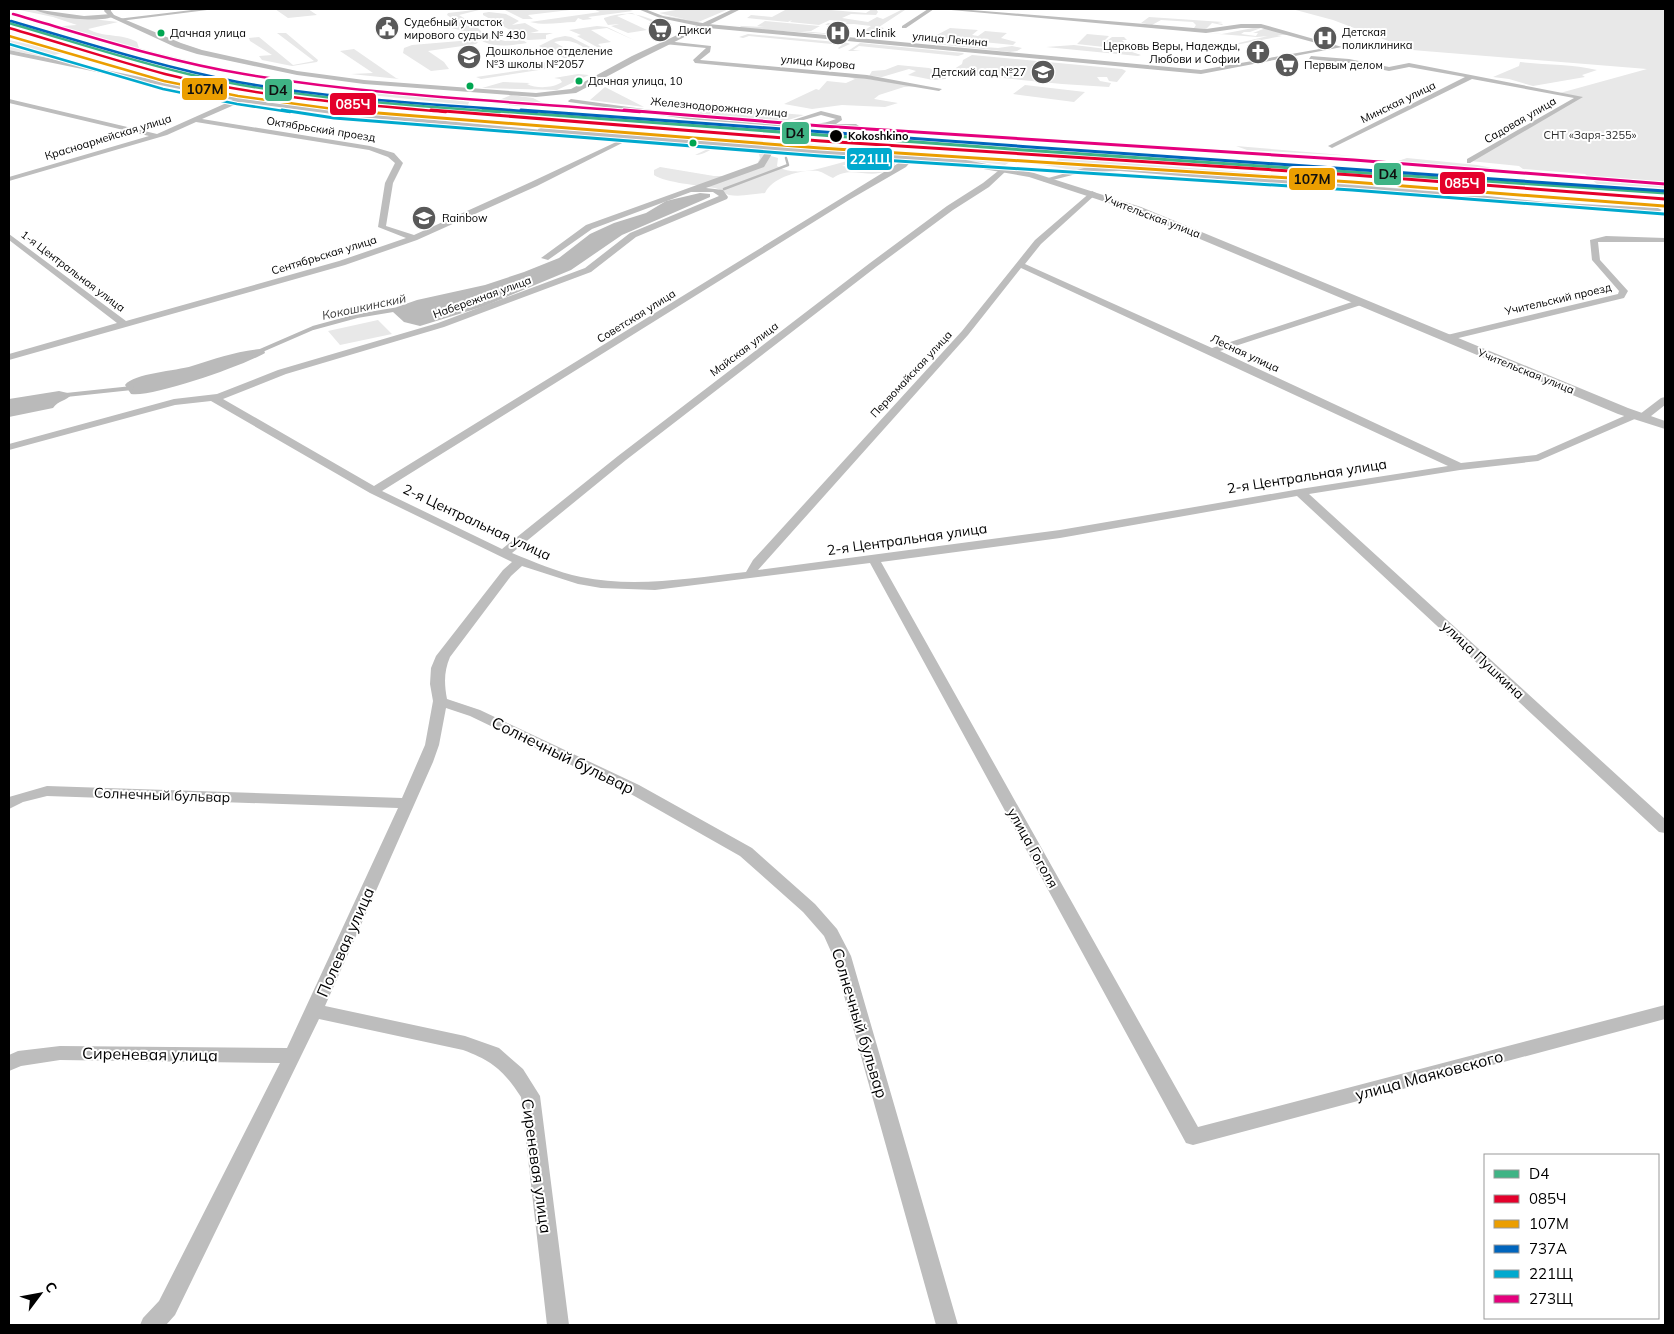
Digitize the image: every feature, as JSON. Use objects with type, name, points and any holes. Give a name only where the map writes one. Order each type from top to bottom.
[{"type":"street","points":[[36,9],[64,15],[96,18],[212,9]]},
{"type":"street","points":[[100,9],[116,17]]},
{"type":"street","points":[[108,9],[106,11],[116,17]]},
{"type":"street","name":"улица Ленина","points":[[640,9],[659,16],[706,23],[1201,72],[1296,56]]},
{"type":"street","points":[[570,98],[666,43],[738,9]]},
{"type":"street","points":[[904,27],[931,9]]},
{"type":"street","points":[[943,9],[1206,31],[1241,26],[1257,26],[1274,28],[1339,47],[1296,56]]},
{"type":"street","name":"Железнодорожная улица","points":[[116,17],[166,40],[194,50],[298,72],[364,82],[543,96],[548,101],[570,98],[672,116],[782,124],[856,126]]},
{"type":"street","points":[[666,43],[709,47],[708,51],[695,61]]},
{"type":"street","points":[[9,52],[240,100],[348,114],[541,131]]},
{"type":"street","points":[[1296,56],[1349,61],[1389,69],[1409,64],[1473,76]]},
{"type":"street","points":[[18,61],[33,58]]},
{"type":"street","name":"улица Кирова","points":[[695,61],[867,77],[939,89]]},
{"type":"street","name":"Садовая улица","points":[[1470,161],[1580,97],[1473,76]]},
{"type":"street","name":"Минская улица","points":[[1332,146],[1473,76]]},
{"type":"street","name":"Красноармейская улица","points":[[9,179],[170,132],[240,100]]},
{"type":"street","points":[[9,101],[156,136]]},
{"type":"street","points":[[782,124],[821,113],[839,117],[839,120],[827,125]]},
{"type":"street","name":"Октябрьский проезд","points":[[193,120],[370,148],[391,155],[399,163],[389,183],[382,227],[414,238]]},
{"type":"street","name":"Учительская улица","points":[[541,131],[910,158],[1003,169],[1092,193],[1160,218],[1446,338],[1665,425]]},
{"type":"street","name":"Сентябрьская улица","points":[[9,357],[342,263],[414,238],[560,173],[631,137]]},
{"type":"street","points":[[545,258],[557,251],[574,236],[599,223],[699,189],[706,183],[761,165],[766,162],[767,155],[772,147]]},
{"type":"street","name":"Советская улица","points":[[374,491],[902,165],[910,158]]},
{"type":"street","name":"Майская улица","points":[[503,554],[622,458],[873,265],[950,208],[986,185],[1003,169]]},
{"type":"street","points":[[1045,180],[1084,170],[1120,169],[1468,196],[1545,204],[1658,210]]},
{"type":"street","name":"Набережная улица","points":[[214,398],[282,372],[441,325],[588,270],[633,236],[724,197],[720,192],[699,189]]},
{"type":"street","name":"Первомайская улица","points":[[752,575],[752,570],[757,563],[919,382],[966,334],[1038,242],[1092,193]]},
{"type":"street","name":"1-я Центральная улица","points":[[9,236],[124,324]]},
{"type":"street","name":"Учительский проезд","points":[[1446,338],[1624,295],[1621,285],[1596,259],[1593,242],[1602,238],[1665,240]]},
{"type":"street","name":"Лесная улица","points":[[1019,264],[1460,467]]},
{"type":"street","points":[[1211,351],[1361,302]]},
{"type":"street","points":[[9,448],[174,402],[214,398]]},
{"type":"street","name":"2-я Центральная улица","points":[[214,398],[374,491],[503,554],[557,574],[601,584],[655,586],[1060,534],[1300,492],[1460,467],[1538,458],[1639,416]]},
{"type":"street","points":[[1639,416],[1665,400]]},
{"type":"street","name":"улица Пушкина","points":[[1300,492],[1665,828]]},
{"type":"street","name":"улица Гоголя","points":[[873,558],[1193,1138]]},
{"type":"street","name":"Полевая улица","points":[[151,1325],[167,1308],[293,1056],[408,803],[432,746],[440,700],[436,684],[438,668],[443,656],[507,573],[520,561]]},
{"type":"street","name":"Солнечный бульвар","points":[[440,700],[468,710],[634,789],[746,852],[809,908],[831,933],[842,956],[947,1325]]},
{"type":"street","name":"Солнечный бульвар","points":[[9,804],[18,798],[47,791],[408,803]]},
{"type":"street","name":"Сиреневая улица","points":[[313,1011],[465,1043],[492,1053],[516,1074],[530,1096],[558,1325]]},
{"type":"street","name":"улица Маяковского","points":[[1193,1138],[1665,1012]]},
{"type":"street","name":"Сиреневая улица","points":[[9,1063],[18,1059],[60,1053],[293,1056]]},
{"type":"green space","points":[[15,9],[33,9],[58,15],[118,22],[88,29],[100,34],[131,39],[137,42],[139,48],[250,76],[469,102],[468,105],[350,93],[354,91],[215,71],[166,60],[49,27],[77,25],[53,17]]},
{"type":"green space","points":[[275,9],[308,9],[317,15],[288,18]]},
{"type":"green space","points":[[483,9],[459,15],[474,24],[486,36],[505,41],[523,40],[527,43],[505,46],[489,44],[475,35],[452,28],[443,23],[444,21],[454,20],[447,15],[448,13]]},
{"type":"green space","points":[[503,9],[578,9],[528,15],[533,19],[523,19]]},
{"type":"green space","points":[[593,9],[626,9],[633,11],[588,17],[592,19],[583,20],[578,18],[575,22],[547,24],[530,22],[600,12]]},
{"type":"green space","points":[[681,9],[729,9],[696,23],[657,14],[688,20],[659,13]]},
{"type":"green space","points":[[787,9],[819,9],[866,13],[876,9],[878,12],[876,15],[851,14],[842,18],[868,22],[877,17],[883,19],[903,9],[905,10],[879,27],[884,28],[875,34],[862,32],[871,26],[854,24],[825,25],[828,23],[843,24],[847,22],[830,20],[819,25],[790,22],[792,20],[788,22],[747,18],[751,15],[772,17]]},
{"type":"green space","name":"СНТ «Заря-3255»","points":[[1292,9],[1665,9],[1665,188],[1597,184],[1585,174],[1523,169],[1519,166],[1470,161],[1579,97],[1560,93],[1647,69],[1412,50],[1333,20]]},
{"type":"green space","points":[[483,13],[506,14],[519,21],[512,25],[525,23],[539,31],[530,33],[553,33],[546,35],[546,39],[528,40],[483,15]]},
{"type":"green space","points":[[627,14],[617,16],[647,30],[628,33],[611,26],[619,24],[608,25],[604,19],[614,15]]},
{"type":"green space","points":[[636,15],[644,17],[668,26],[663,27]]},
{"type":"green space","points":[[1149,17],[1223,22],[1217,23],[1223,24],[1212,23],[1206,29],[1194,28],[1196,25],[1193,22],[1161,20],[1152,25],[1141,23]]},
{"type":"green space","points":[[765,21],[820,26],[811,31],[802,31],[855,36],[739,28],[741,26],[722,25],[764,27],[757,26]]},
{"type":"green space","points":[[597,26],[607,27],[636,41],[607,28],[591,30],[611,42],[598,44],[606,52],[577,36],[581,35],[569,30]]},
{"type":"green space","points":[[950,28],[978,30],[972,35],[978,36],[985,31],[1007,33],[1001,38],[1016,42],[1013,45],[933,37]]},
{"type":"green space","points":[[1261,28],[1241,34],[1256,36],[1258,33],[1253,33],[1266,28],[1292,35],[1277,35],[1282,36],[1209,50],[1268,36],[1257,37],[1206,33],[1222,34]]},
{"type":"green space","points":[[277,33],[286,33],[318,60],[317,62],[292,66],[262,60],[259,56],[272,55],[250,41],[249,38],[259,37],[293,65],[314,61]]},
{"type":"green space","points":[[748,34],[850,44],[839,49],[842,45],[749,36],[739,37]]},
{"type":"green space","points":[[1087,34],[1109,36],[1103,42],[1112,37],[1124,37],[1127,40],[1122,40],[1124,42],[1149,48],[1132,52],[1141,55],[1138,56],[1046,47],[1074,45],[1131,52],[1136,46],[1109,43],[1104,47],[1077,44]]},
{"type":"green space","points":[[571,37],[602,53],[595,52],[570,41],[554,42],[581,57],[564,58],[539,46],[555,38]]},
{"type":"green space","points":[[9,40],[66,52],[46,57],[9,50]]},
{"type":"green space","points":[[460,41],[478,42],[476,44],[428,51],[444,62],[449,69],[431,71],[403,53],[404,48],[412,45]]},
{"type":"green space","points":[[860,43],[964,54],[958,56],[859,46],[853,50],[861,51],[848,51]]},
{"type":"green space","points":[[927,43],[998,48],[1012,46],[1022,48],[1010,52]]},
{"type":"green space","points":[[354,49],[399,79],[351,74],[373,73],[340,51]]},
{"type":"green space","name":"Детский сад №27","points":[[972,55],[1122,69],[1126,71],[1117,82],[1109,81],[1107,77],[1097,77],[1100,81],[1111,83],[1109,87],[952,73],[951,71],[962,64],[963,60]]},
{"type":"green space","points":[[546,62],[558,65],[552,68],[481,79],[476,77],[543,67],[539,64]]},
{"type":"green space","points":[[1520,62],[1597,70],[1582,75],[1585,77],[1533,86],[1509,79],[1493,77],[1519,66]]},
{"type":"green space","points":[[898,65],[929,68],[946,75],[946,79],[933,80],[908,75],[916,71],[909,69],[882,77],[869,76],[872,71],[885,70]]},
{"type":"green space","points":[[578,74],[589,75],[557,90],[482,88],[503,82],[530,83],[527,84],[535,87],[550,87],[562,82],[560,79],[554,78]]},
{"type":"green space","points":[[846,76],[919,86],[904,87],[879,95],[874,99],[898,103],[885,107],[842,105],[812,109],[784,104],[816,89],[819,90],[827,81],[846,83],[855,79]]},
{"type":"green space","points":[[1025,85],[1085,92],[1074,102],[1013,94]]},
{"type":"green space","points":[[605,87],[644,107],[590,100]]},
{"type":"green space","points":[[511,95],[533,98],[543,103],[525,106],[492,103]]},
{"type":"green space","points":[[705,107],[804,115],[785,121],[694,116]]},
{"type":"green space","points":[[334,110],[456,118],[460,122],[378,116]]},
{"type":"green space","points":[[680,135],[969,156],[1008,160],[1010,162],[1005,165],[953,159],[698,140]]},
{"type":"green space","points":[[716,145],[731,147],[718,147],[695,155]]},
{"type":"green space","points":[[1236,146],[1354,156],[1247,150]]},
{"type":"green space","points":[[735,147],[766,151],[764,154],[778,158],[777,166],[786,170],[804,171],[781,178],[769,187],[765,193],[742,196],[729,195],[715,188],[674,182],[654,175],[654,170],[660,167],[714,176],[728,176],[757,164],[760,158],[759,154]]},
{"type":"green space","points":[[861,158],[895,160],[895,165],[853,162],[842,166],[886,171],[873,174],[852,172],[839,174],[833,178],[818,171],[806,171]]},
{"type":"green space","points":[[1059,158],[1411,185],[1420,192],[1120,167],[1073,170],[1031,163],[1056,161]]},
{"type":"green space","points":[[1407,158],[1477,165],[1502,170],[1395,162]]},
{"type":"green space","points":[[378,320],[392,334],[340,345],[328,331]]},
{"type":"shaded area","points":[[700,193],[710,194],[710,197],[622,235],[571,270],[485,306],[420,326],[404,322],[393,312],[397,307],[417,300],[485,285],[524,272],[559,258],[590,234],[614,223],[646,213],[666,201]]},
{"type":"shaded area","points":[[261,349],[265,353],[219,372],[177,386],[142,394],[131,394],[125,385],[146,375],[185,368],[234,353]]},
{"type":"shaded area","points":[[59,391],[72,394],[57,403],[53,408],[9,417],[9,399]]},
{"type":"waterway","points":[[724,189],[788,165],[786,158]]},
{"type":"waterway","name":"Кокошкинский","points":[[260,351],[313,328],[357,316],[399,309]]},
{"type":"waterway","name":"Кокошкинский","points":[[66,395],[132,388]]},
{"type":"transit line","name":"273Щ","points":[[13,14],[170,59],[242,74],[337,88],[822,126],[1354,160],[1665,184]]},
{"type":"transit line","name":"737А","points":[[11,21],[168,67],[240,82],[336,96],[822,134],[1353,168],[1665,191]]},
{"type":"transit line","name":"D4","points":[[9,23],[187,74],[248,86],[320,96],[463,109],[1024,150],[1665,193]]},
{"type":"transit line","name":"085Ч","points":[[9,28],[166,74],[239,89],[335,103],[821,141],[1353,175],[1665,199]]},
{"type":"transit line","name":"107М","points":[[9,36],[164,81],[238,96],[334,110],[820,148],[1352,182],[1664,206]]},
{"type":"transit line","name":"221Щ","points":[[9,44],[163,89],[237,104],[334,118],[820,156],[1352,190],[1664,214]]},
{"type":"place","name":"Судебный участок мирового судьи № 430","points":[[387,28]]},
{"type":"place","name":"Дикси","points":[[660,30]]},
{"type":"place","name":"Дачная улица","points":[[161,33]]},
{"type":"place","name":"M-clinik","points":[[838,33]]},
{"type":"place","name":"Детская поликлиника","points":[[1325,38]]},
{"type":"place","name":"Церковь Веры, Надежды, Любови и Софии","points":[[1258,52]]},
{"type":"place","name":"Дошкольное отделение №3 школы №2057","points":[[469,57]]},
{"type":"place","name":"Первым делом","points":[[1287,65]]},
{"type":"place","name":"Детский сад №27","points":[[1043,72]]},
{"type":"place","name":"Дачная улица, 10","points":[[579,81]]},
{"type":"place","name":"Kokoshkino","points":[[836,136]]},
{"type":"place","name":"Rainbow","points":[[424,218]]}]
